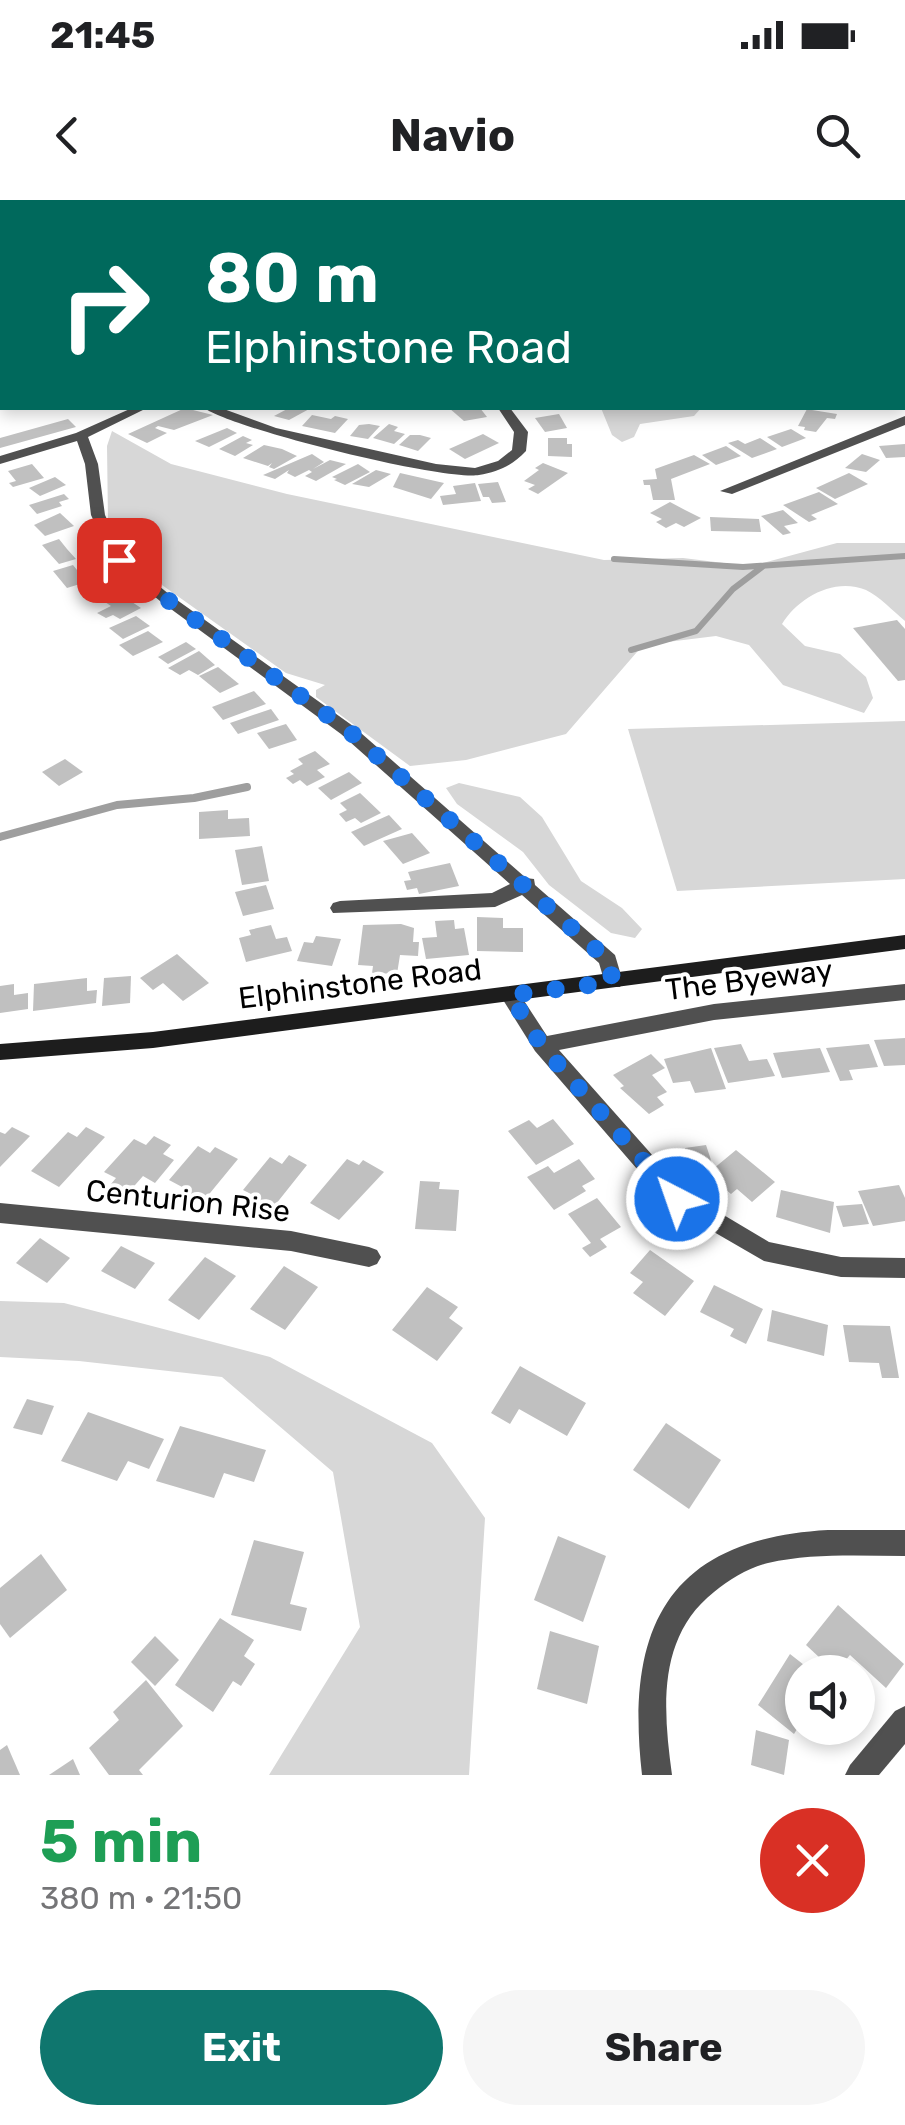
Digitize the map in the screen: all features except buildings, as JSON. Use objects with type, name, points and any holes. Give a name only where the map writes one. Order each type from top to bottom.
[{"type":"street","points":[[609,200],[617,200]]},
{"type":"street","points":[[0,460],[81,436],[137,410]]},
{"type":"street","points":[[215,410],[272,432],[382,459],[476,472],[503,464],[519,450],[522,432],[506,410]]},
{"type":"street","points":[[726,491],[905,420]]},
{"type":"street","points":[[81,436],[92,451],[90,476],[99,518],[119,560],[165,598],[348,730],[527,884],[608,960],[613,982]]},
{"type":"street","points":[[340,908],[495,900],[527,884]]},
{"type":"street","name":"Elphinstone Road","points":[[0,1052],[153,1040],[905,942]]},
{"type":"street","name":"The Byeway","points":[[542,1046],[714,1012],[905,992]]},
{"type":"street","points":[[510,995],[542,1046],[677,1199],[764,1251],[841,1268],[905,1268]]},
{"type":"street","name":"Centurion Rise","points":[[0,1213],[291,1241],[369,1257]]},
{"type":"street","points":[[657,1775],[651,1738],[652,1665],[666,1622],[706,1578],[756,1552],[849,1542],[905,1544]]},
{"type":"street","points":[[860,1775],[905,1721]]},
{"type":"shaded area","points":[[602,410],[699,410],[694,416],[640,424],[634,437],[622,442],[612,435]]},
{"type":"shaded area","points":[[112,431],[171,464],[287,494],[604,560],[683,558],[740,565],[763,563],[837,543],[905,543],[905,621],[866,590],[842,586],[807,598],[782,624],[805,646],[840,654],[866,677],[873,698],[864,713],[783,685],[749,645],[716,636],[643,645],[566,734],[466,760],[410,766],[316,697],[316,690],[325,685],[286,673],[162,585],[159,563],[136,560],[108,521],[107,446]]},
{"type":"shaded area","points":[[905,721],[905,879],[677,891],[628,729]]},
{"type":"shaded area","points":[[459,783],[520,797],[542,817],[581,881],[622,908],[642,929],[635,938],[611,933],[549,885],[523,852],[457,804],[446,788]]},
{"type":"shaded area","points":[[0,1301],[64,1303],[270,1357],[432,1443],[485,1518],[469,1775],[269,1775],[360,1627],[333,1472],[222,1377],[79,1361],[0,1357]]},
{"type":"waterway","points":[[614,559],[743,567],[905,556]]},
{"type":"waterway","points":[[631,650],[696,631],[733,589],[762,567]]},
{"type":"waterway","points":[[0,837],[117,805],[194,798],[247,787]]},
{"type":"route","points":[[119,560],[165,598],[348,730],[527,884],[608,960],[613,982],[510,995],[542,1046],[677,1199]]}]
